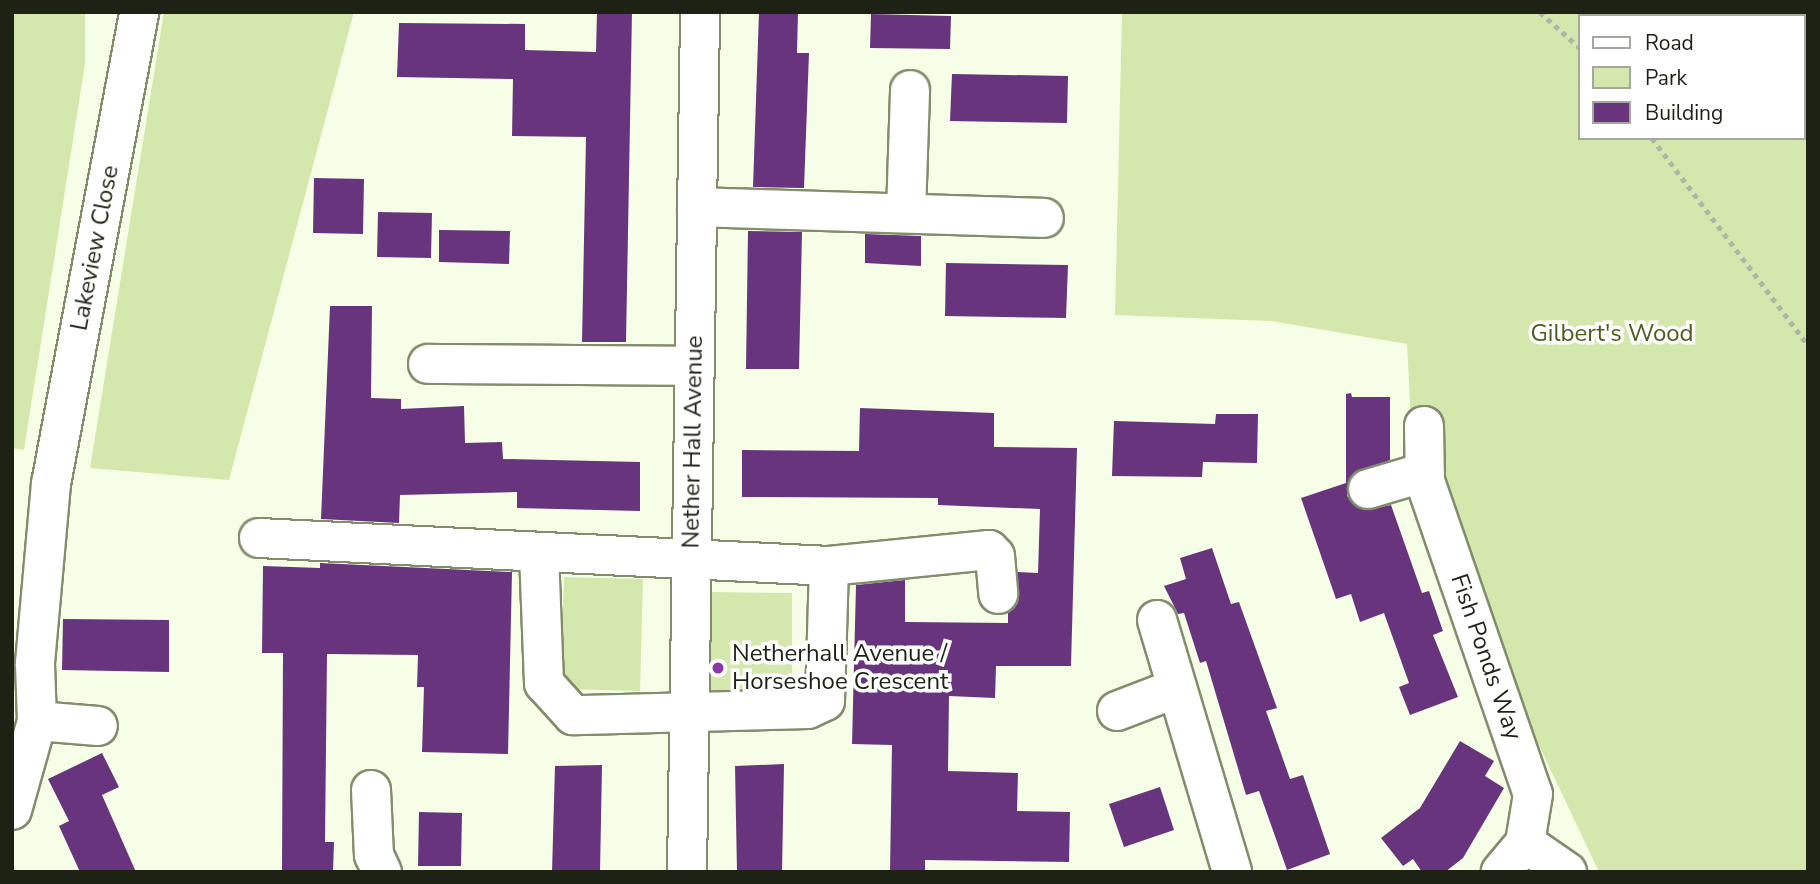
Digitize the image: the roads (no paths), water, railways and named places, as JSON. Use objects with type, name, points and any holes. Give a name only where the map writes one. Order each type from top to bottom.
[{"type":"street","name":"Lakeview Close","points":[[12,810],[37,721],[35,663],[51,484],[139,12]]},
{"type":"street","name":"Nether Hall Avenue","points":[[687,872],[700,12]]},
{"type":"street","points":[[906,213],[909,90]]},
{"type":"street","points":[[697,207],[1044,218]]},
{"type":"street","points":[[428,364],[694,366]]},
{"type":"street","name":"Fish Ponds Way","points":[[1424,426],[1425,472],[1533,794],[1513,857],[1567,872]]},
{"type":"street","points":[[1368,489],[1425,472]]},
{"type":"street","points":[[259,538],[540,555],[829,566],[989,550],[995,556],[998,594]]},
{"type":"street","points":[[540,555],[544,682],[573,715],[808,709],[825,701],[829,566]]},
{"type":"street","points":[[1157,620],[1232,872]]},
{"type":"street","points":[[1117,711],[1177,688]]},
{"type":"street","points":[[37,721],[98,726]]},
{"type":"street","points":[[371,790],[374,855],[382,872]]},
{"type":"place","name":"Netherhall Avenue / Horseshoe Crescent","points":[[718,668]]},
{"type":"park label","name":"Gilbert's Wood","points":[[1612,334]]}]
